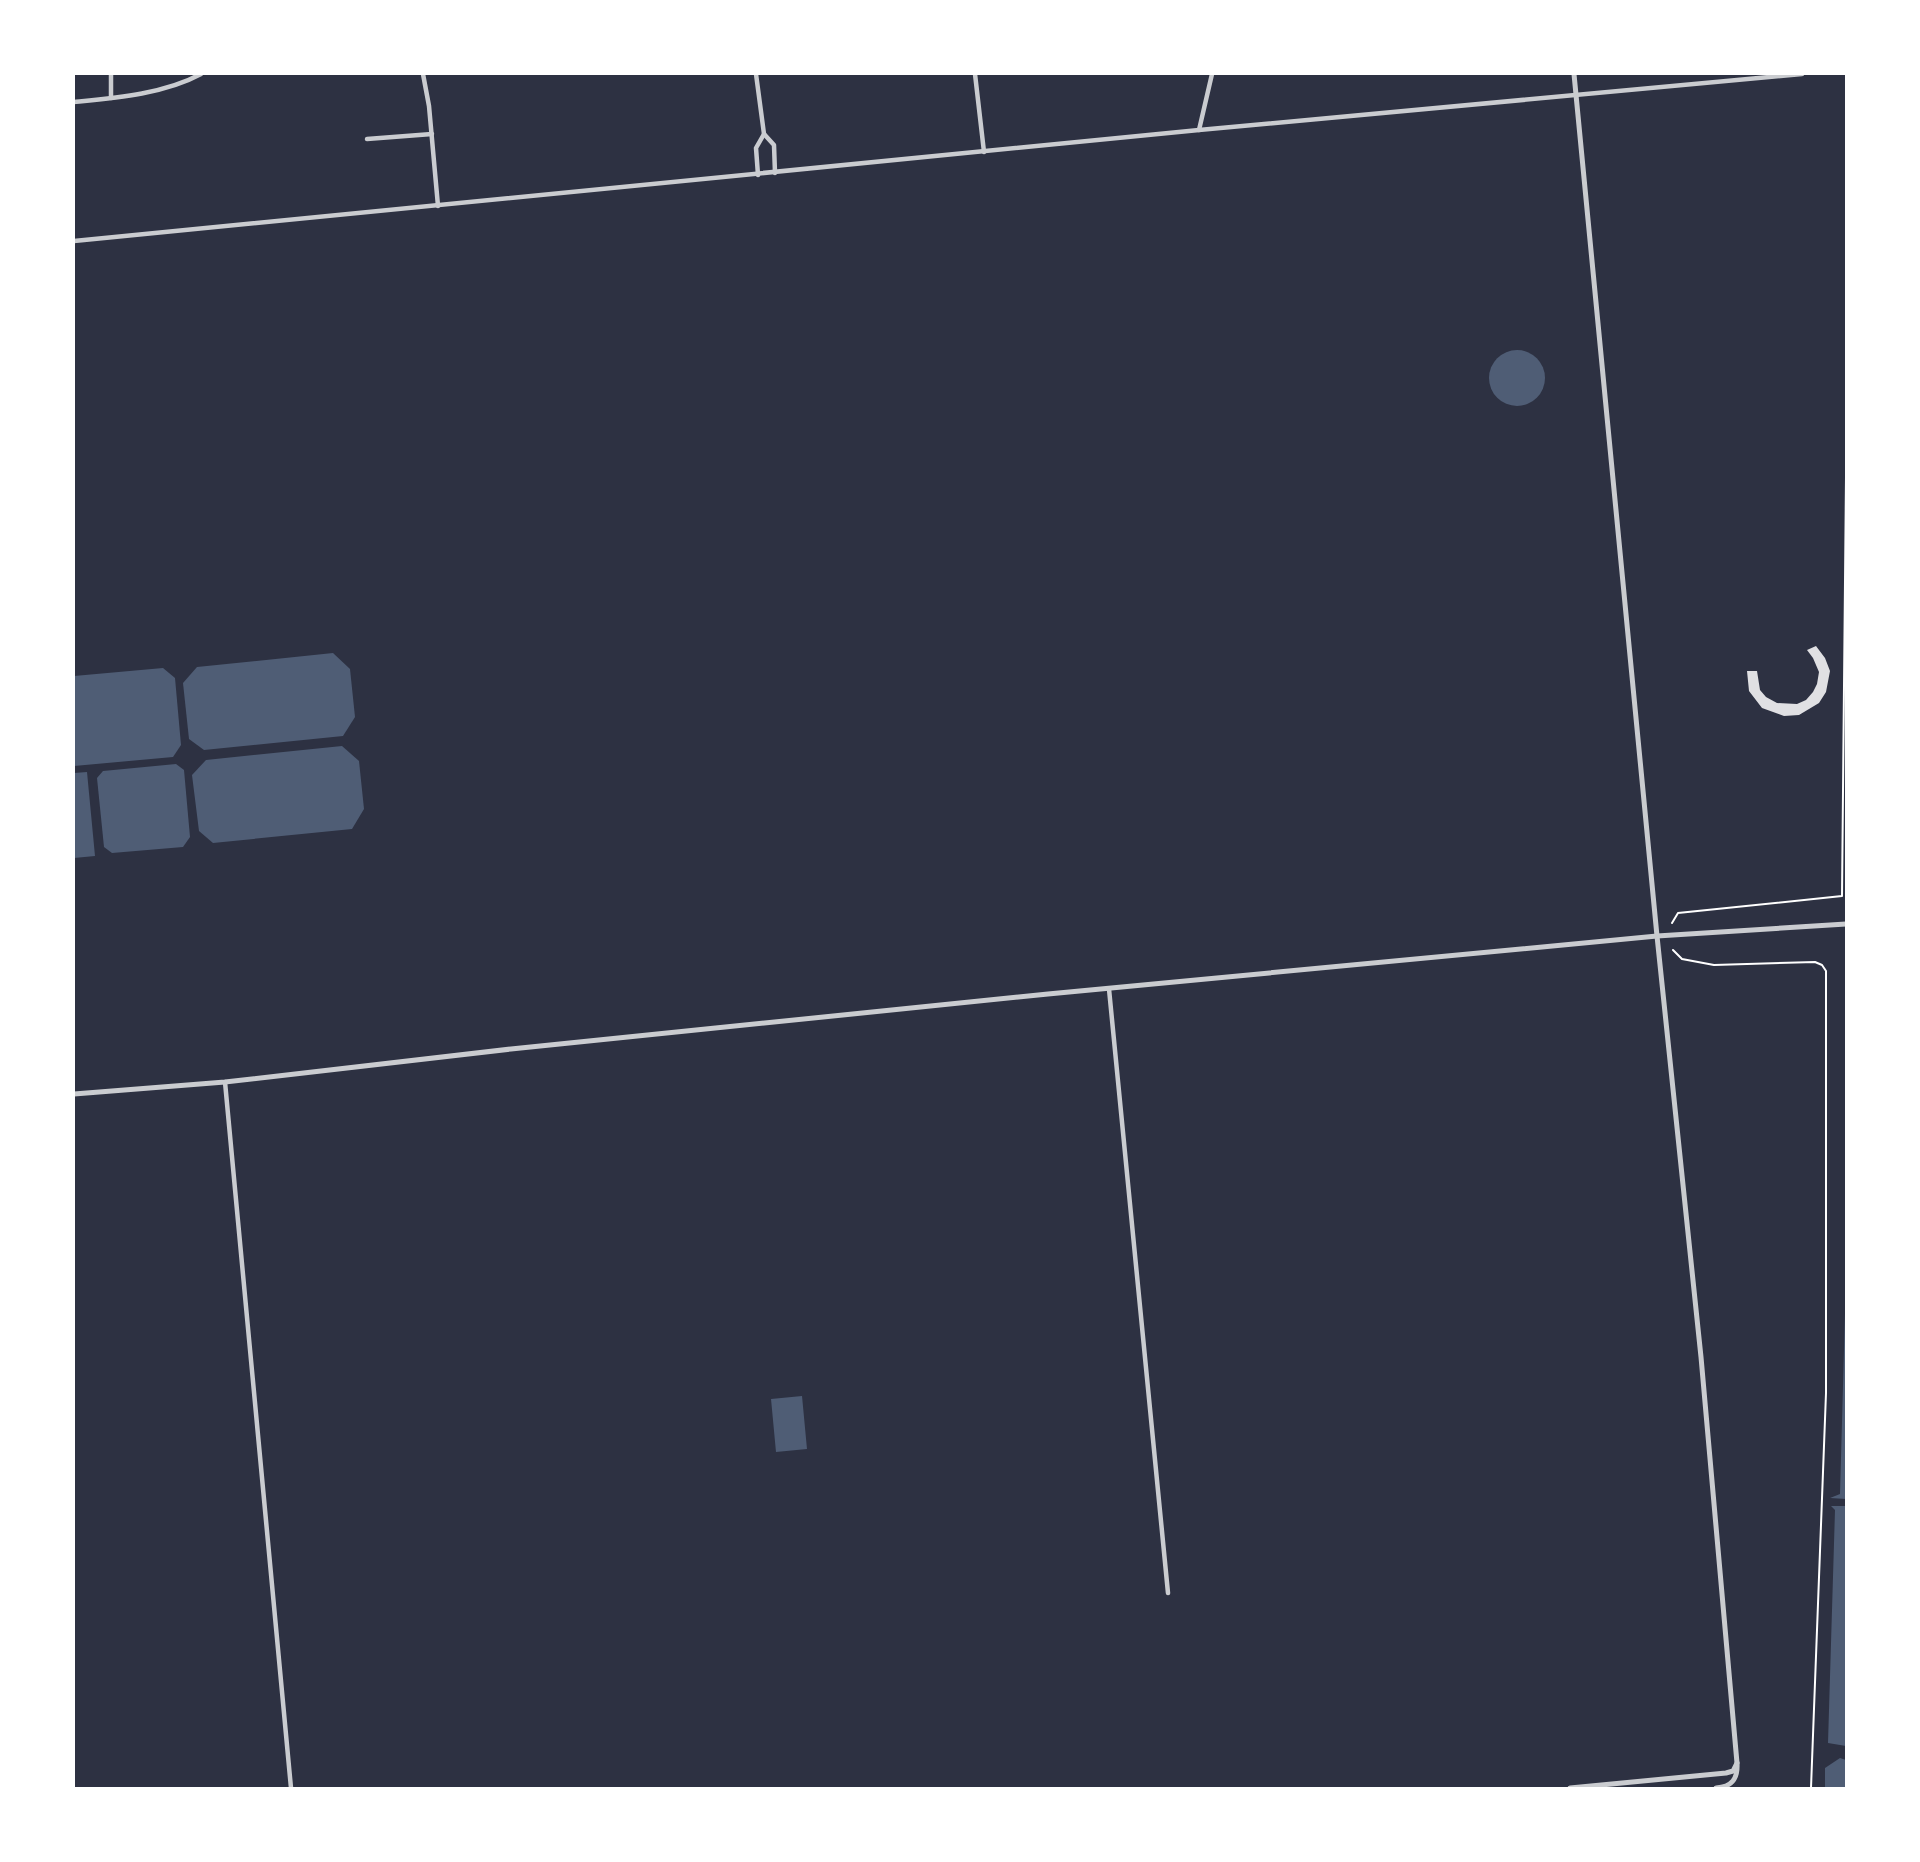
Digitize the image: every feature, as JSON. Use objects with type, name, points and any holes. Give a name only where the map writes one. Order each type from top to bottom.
[{"type":"street","points":[[111,74],[111,98]]},
{"type":"street","points":[[74,102],[183,84],[201,74]]},
{"type":"street","points":[[423,74],[432,134],[438,206]]},
{"type":"street","points":[[755,74],[764,134],[774,145],[775,173]]},
{"type":"street","points":[[975,74],[984,152]]},
{"type":"street","points":[[1199,130],[1212,74]]},
{"type":"street","points":[[1574,74],[1657,936],[1701,1357],[1738,1775],[1732,1784],[1716,1788]]},
{"type":"street","points":[[74,241],[1199,130],[1802,74]]},
{"type":"street","points":[[367,139],[432,134]]},
{"type":"street","points":[[758,175],[756,148],[764,134]]},
{"type":"street","points":[[74,1094],[225,1082],[511,1049],[1657,936],[1846,924]]},
{"type":"street","points":[[1109,989],[1168,1593]]},
{"type":"street","points":[[225,1082],[291,1788]]},
{"type":"street","points":[[1570,1788],[1726,1773],[1733,1771],[1737,1763]]},
{"type":"path","points":[[1672,923],[1678,913],[1842,896],[1846,477]]},
{"type":"path","points":[[1672,950],[1682,959],[1714,965],[1815,962],[1822,965],[1826,971],[1826,1393],[1811,1788]]},
{"type":"water","points":[[1511,350],[1523,350],[1533,354],[1541,362],[1545,378],[1541,394],[1533,402],[1523,406],[1511,406],[1501,402],[1493,394],[1489,384],[1489,372],[1493,362],[1501,354]]},
{"type":"water","points":[[333,653],[350,669],[355,717],[343,736],[204,750],[189,739],[183,683],[197,667]]},
{"type":"water","points":[[163,668],[175,678],[181,745],[173,757],[74,766],[74,676]]},
{"type":"water","points":[[342,746],[359,761],[364,809],[352,829],[213,843],[199,831],[192,775],[206,760]]},
{"type":"water","points":[[176,764],[184,770],[190,837],[183,847],[112,853],[104,847],[97,778],[103,771]]},
{"type":"water","points":[[87,772],[95,856],[74,858],[74,773]]},
{"type":"water","points":[[1846,1277],[1846,1499],[1830,1498],[1840,1494]]},
{"type":"water","points":[[802,1396],[807,1449],[776,1452],[771,1399]]},
{"type":"water","points":[[1831,1506],[1846,1506],[1846,1746],[1828,1743],[1835,1510]]},
{"type":"water","points":[[1840,1758],[1846,1760],[1846,1788],[1825,1788],[1825,1768]]},
{"type":"building","points":[[1816,646],[1830,671],[1826,692],[1819,703],[1799,715],[1784,716],[1762,708],[1749,691],[1747,671],[1757,671],[1760,690],[1766,697],[1777,703],[1797,704],[1806,700],[1817,684],[1819,672],[1807,650]]}]
